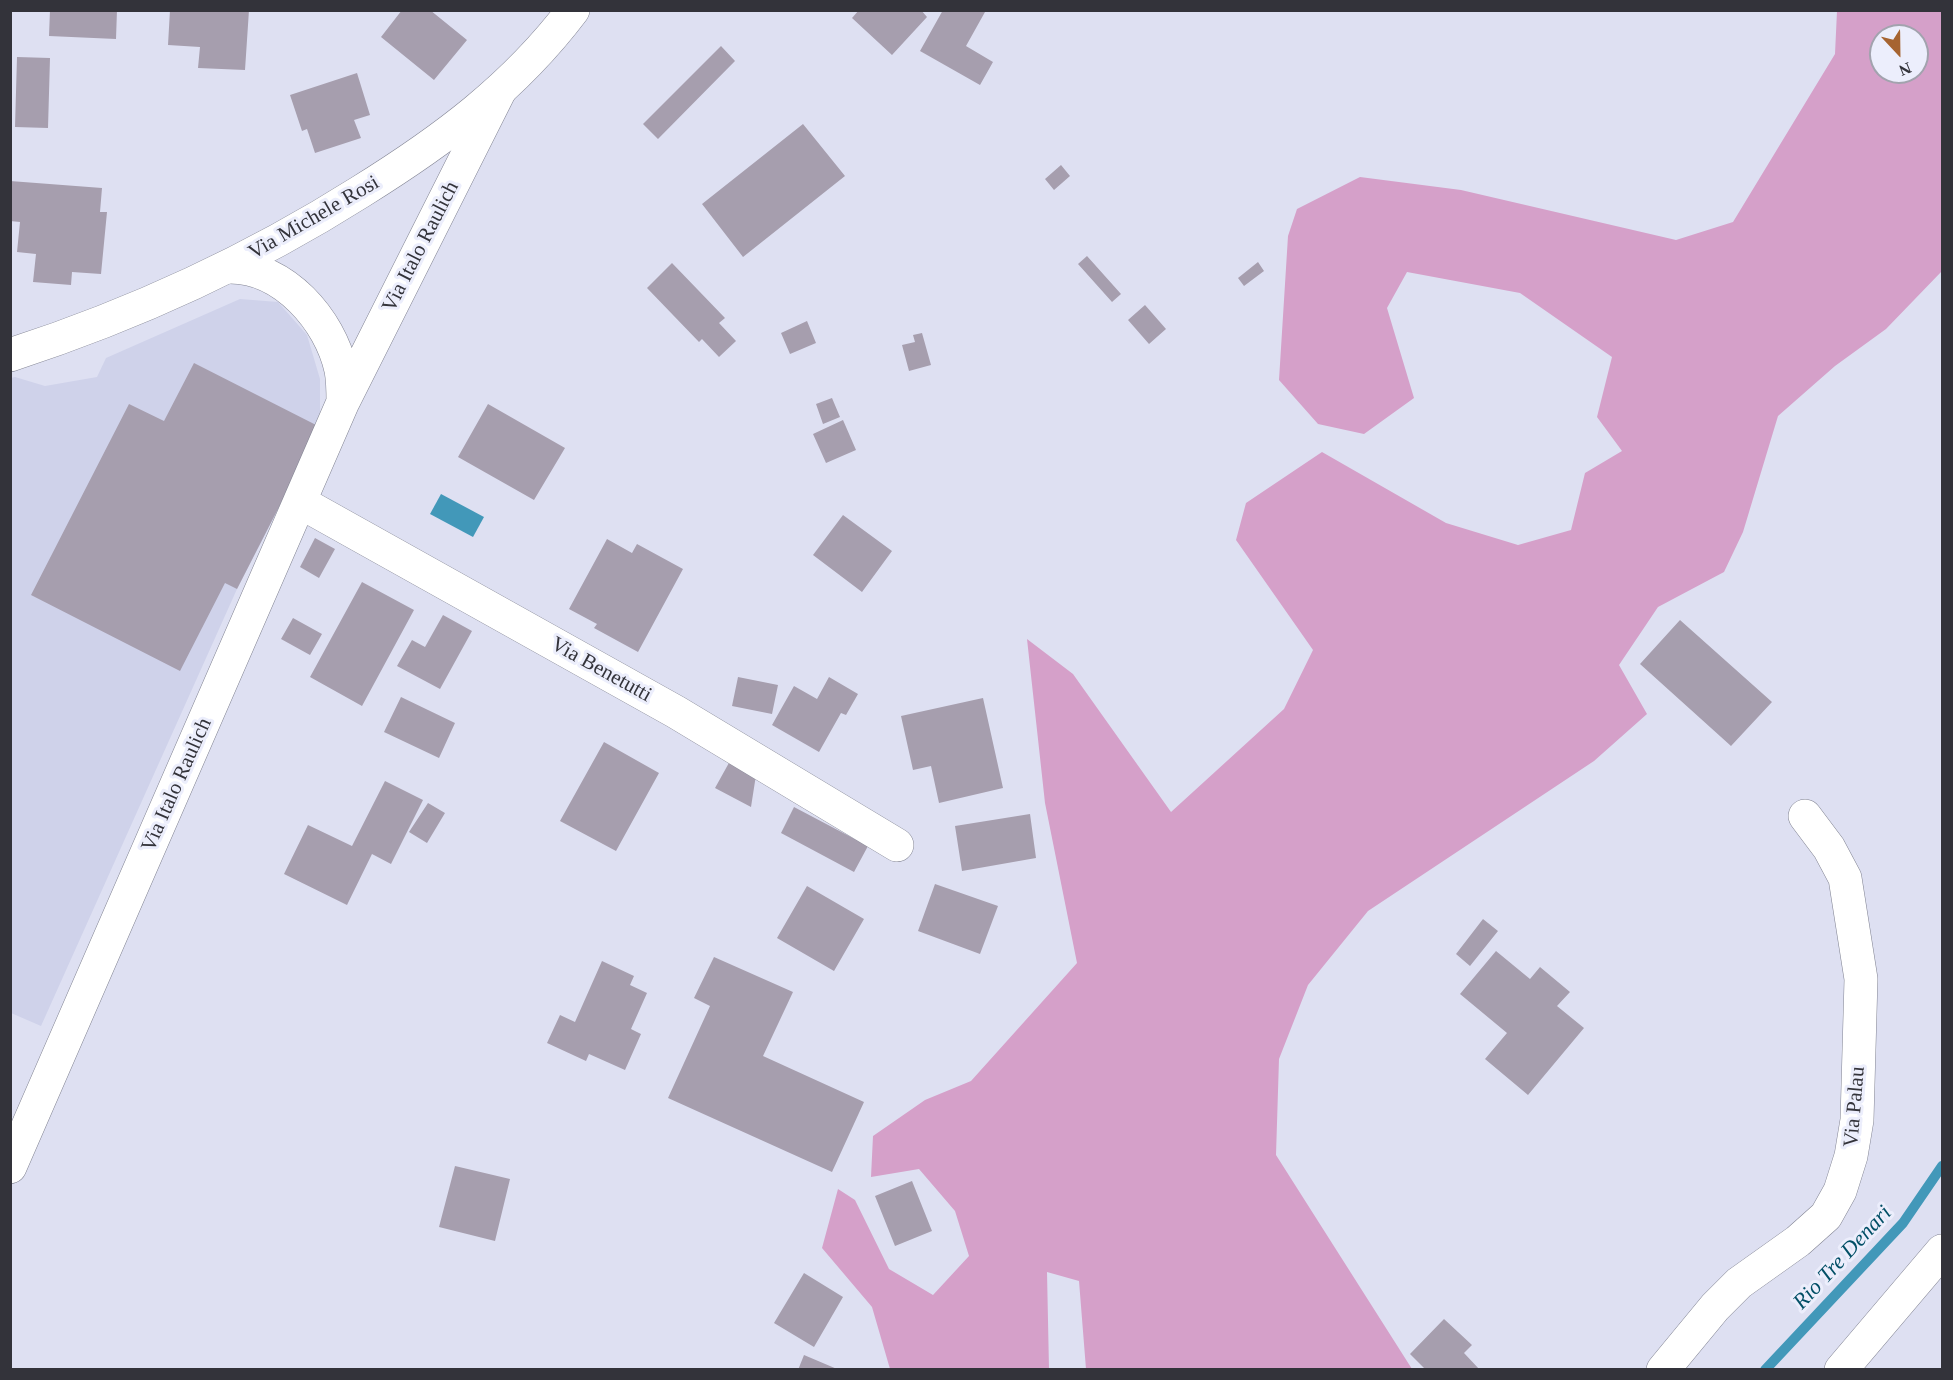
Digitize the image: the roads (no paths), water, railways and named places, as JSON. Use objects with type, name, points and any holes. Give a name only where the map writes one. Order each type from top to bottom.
[{"type":"street","name":"Via Michele Rosi","points":[[10,355],[82,330],[230,267],[317,219],[393,171],[499,92],[529,63],[573,10]]},
{"type":"street","name":"Via Italo Raulich","points":[[10,1167],[343,402],[499,92]]},
{"type":"street","name":"Via Italo Raulich","points":[[230,267],[247,267],[264,274],[283,285],[305,303],[319,320],[337,355],[343,383],[343,402]]},
{"type":"street","name":"Via Benetutti","points":[[300,502],[676,712],[897,845]]},
{"type":"street","name":"Via Palau","points":[[1663,1370],[1715,1307],[1739,1282],[1798,1241],[1826,1216],[1840,1191],[1851,1156],[1857,1120],[1861,979],[1845,878],[1828,848],[1805,816]]},
{"type":"street","points":[[1841,1370],[1942,1251]]},
{"type":"water","points":[[441,494],[484,517],[473,537],[430,514]]},
{"type":"waterway","name":"Rio Tre Denari","points":[[1765,1370],[1903,1223],[1942,1166]]}]
